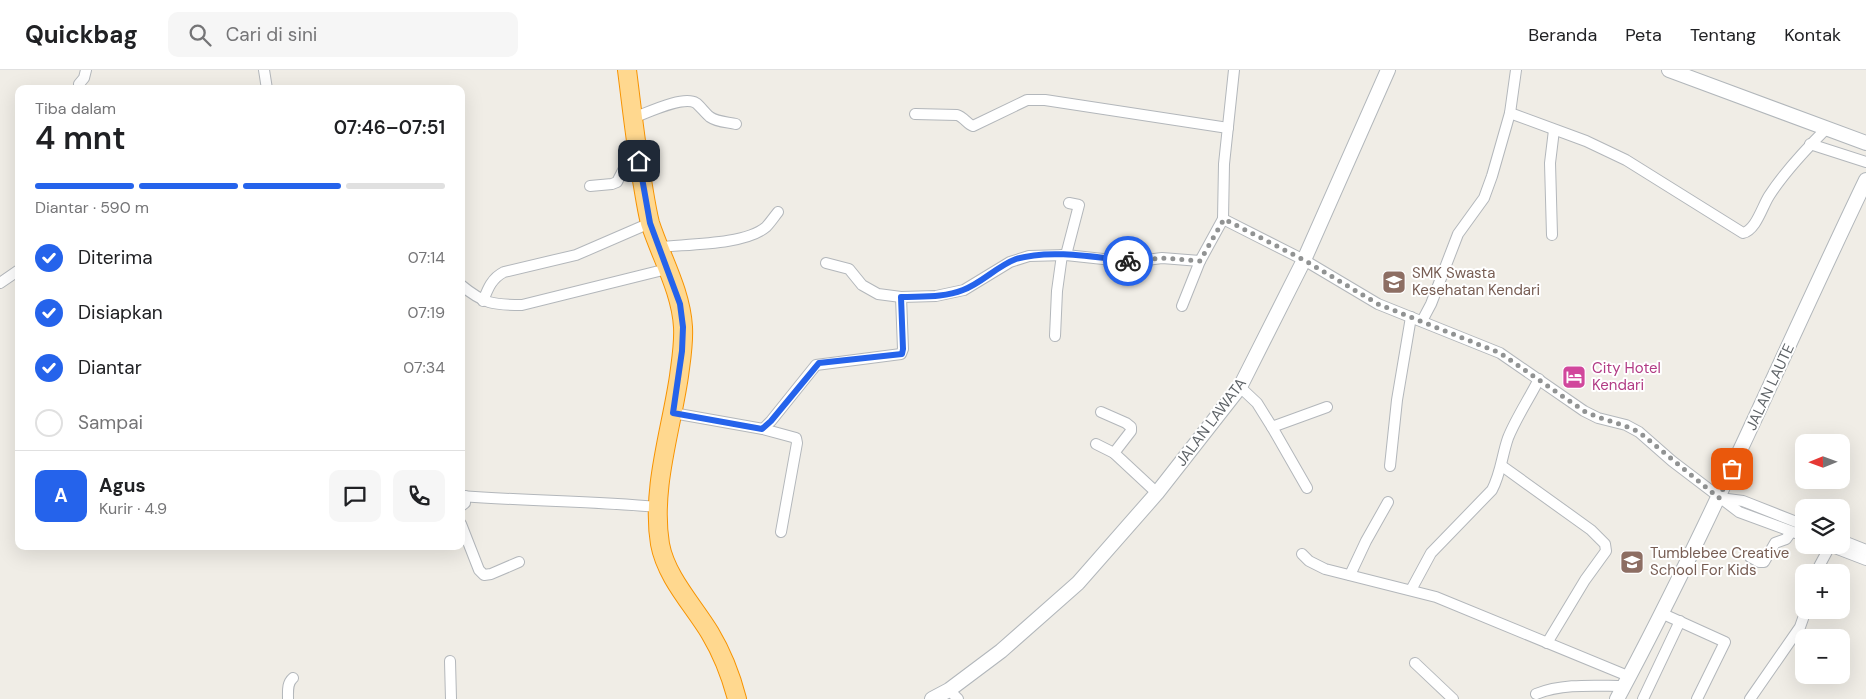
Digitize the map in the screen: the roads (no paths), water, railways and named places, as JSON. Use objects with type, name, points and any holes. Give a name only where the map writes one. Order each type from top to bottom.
[{"type":"highway","points":[[626,70],[636,144],[650,223],[680,304],[683,327],[682,351],[673,413],[661,476],[658,506],[660,544],[670,571],[722,657],[737,699]]},
{"type":"street","points":[[79,85],[86,70]]},
{"type":"street","points":[[264,70],[266,85]]},
{"type":"street","points":[[1182,306],[1200,261],[1224,219],[1224,164],[1234,70]]},
{"type":"street","name":"JALAN LAWATA","points":[[932,699],[954,694],[1078,583],[1157,493],[1240,387],[1304,260],[1388,70]]},
{"type":"street","points":[[1422,320],[1434,298],[1458,234],[1484,198],[1510,113],[1516,70]]},
{"type":"street","points":[[1669,70],[1866,143]]},
{"type":"street","points":[[633,118],[655,111],[668,104],[689,100],[696,103],[718,121],[736,124]]},
{"type":"street","points":[[915,114],[957,115],[973,126],[1027,100],[1046,100],[1228,128]]},
{"type":"street","points":[[1510,113],[1586,141],[1626,160],[1743,234],[1751,230],[1769,197],[1810,144],[1827,128]]},
{"type":"street","points":[[1552,235],[1550,172],[1554,130]]},
{"type":"street","points":[[590,186],[618,182],[636,144]]},
{"type":"street","points":[[1810,144],[1866,162]]},
{"type":"street","name":"JALAN LAUTE","points":[[1617,699],[1719,498],[1866,180]]},
{"type":"street","points":[[1055,336],[1058,281],[1079,205],[1069,203]]},
{"type":"street","points":[[660,246],[726,241],[752,236],[766,227],[778,212]]},
{"type":"street","points":[[1224,219],[1304,260],[1378,304],[1422,320],[1500,353],[1584,411],[1598,418],[1626,425],[1639,432],[1719,498],[1739,512],[1795,533]]},
{"type":"street","points":[[483,301],[491,282],[504,272],[576,255],[650,223]]},
{"type":"street","points":[[826,263],[849,268],[862,285],[878,294],[901,297],[950,294],[964,290],[1017,259],[1029,256],[1064,255],[1131,262],[1162,258],[1200,261]]},
{"type":"street","points":[[465,287],[483,301],[498,305],[522,305],[667,269]]},
{"type":"street","points":[[0,283],[15,273]]},
{"type":"street","points":[[762,429],[771,421],[819,363],[902,354],[901,297]]},
{"type":"street","points":[[1390,466],[1397,400],[1411,317]]},
{"type":"street","points":[[1411,590],[1431,553],[1492,490],[1502,466],[1507,441],[1513,426],[1539,380]]},
{"type":"street","points":[[1240,387],[1257,403],[1307,488]]},
{"type":"street","points":[[1272,427],[1327,407]]},
{"type":"street","points":[[1101,412],[1131,427],[1131,431],[1114,454]]},
{"type":"street","points":[[673,413],[762,429],[796,438],[797,443],[781,532]]},
{"type":"street","points":[[1096,444],[1114,454],[1157,493]]},
{"type":"street","points":[[1502,466],[1591,530],[1605,544],[1606,551],[1585,580],[1547,643]]},
{"type":"street","points":[[1719,498],[1743,501],[1795,521]]},
{"type":"street","points":[[465,499],[658,506]]},
{"type":"street","points":[[1350,575],[1366,541],[1388,502]]},
{"type":"street","points":[[1750,557],[1764,562],[1774,543],[1786,539],[1791,532]]},
{"type":"street","points":[[465,534],[479,570],[484,575],[519,562]]},
{"type":"street","points":[[1850,544],[1866,550]]},
{"type":"street","points":[[1302,554],[1317,566],[1436,597],[1547,643],[1626,681]]},
{"type":"street","points":[[1850,554],[1866,560]]},
{"type":"street","points":[[1658,618],[1680,621],[1725,642],[1697,699]]},
{"type":"street","points":[[1658,618],[1675,632]]},
{"type":"street","points":[[1750,699],[1800,626],[1803,619]]},
{"type":"street","points":[[1643,699],[1680,621]]},
{"type":"street","points":[[450,661],[451,699]]},
{"type":"street","points":[[1415,663],[1453,699]]},
{"type":"street","points":[[288,699],[288,687],[290,680],[293,678]]},
{"type":"street","points":[[1536,694],[1560,688],[1626,681]]},
{"type":"place","name":"SMK Swasta Kesehatan Kendari","points":[[1394,282]]},
{"type":"place","name":"City Hotel Kendari","points":[[1574,377]]},
{"type":"place","name":"Tumblebee Creative School For Kids","points":[[1632,562]]}]
